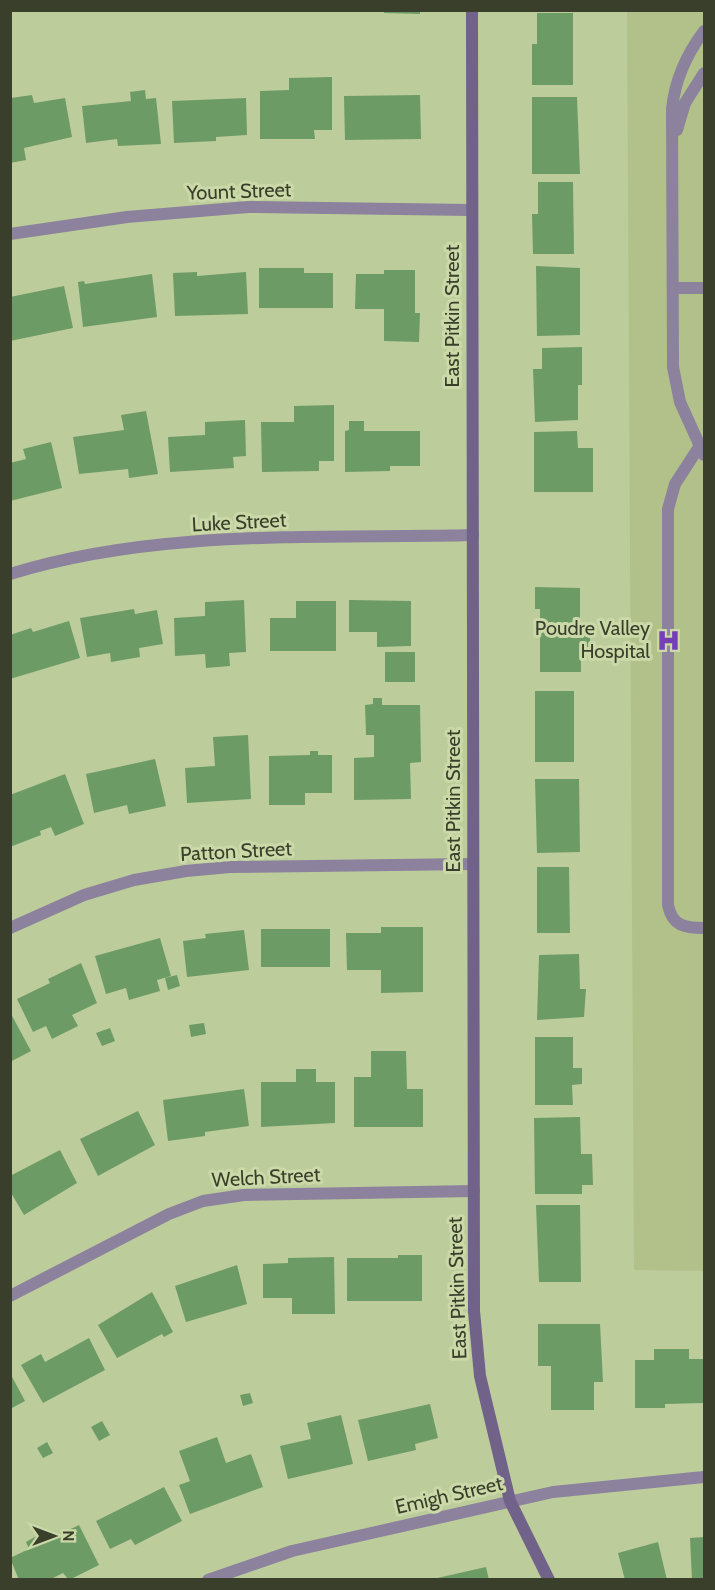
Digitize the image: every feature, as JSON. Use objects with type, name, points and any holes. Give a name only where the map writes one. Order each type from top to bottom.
[{"type":"street","name":"East Pitkin Street","points":[[472,10],[470,210],[473,535],[474,1311],[480,1376],[510,1501],[549,1580]]},
{"type":"street","points":[[705,31],[692,47],[674,89],[672,339],[675,383],[684,413],[702,451],[675,484],[668,509],[668,905],[679,926],[705,928]]},
{"type":"street","points":[[674,140],[685,103],[705,73]]},
{"type":"street","name":"Yount Street","points":[[10,234],[127,217],[248,207],[470,210]]},
{"type":"street","points":[[674,288],[705,288]]},
{"type":"street","name":"Luke Street","points":[[10,574],[46,563],[155,546],[249,540],[473,535]]},
{"type":"street","name":"Patton Street","points":[[10,928],[84,896],[134,880],[186,871],[230,867],[473,864]]},
{"type":"street","name":"Welch Street","points":[[10,1296],[169,1214],[203,1201],[244,1195],[474,1191]]},
{"type":"street","name":"Emigh Street","points":[[208,1580],[292,1551],[510,1501],[590,1487],[705,1477]]},
{"type":"shaded area","name":"Poudre Valley Hospital","points":[[627,11],[704,11],[704,1271],[634,1270]]},
{"type":"building","points":[[384,10],[420,10],[420,14],[384,13]]},
{"type":"building","points":[[537,13],[573,13],[573,85],[532,85],[532,44],[537,44]]},
{"type":"building","points":[[332,77],[332,130],[314,130],[315,139],[260,139],[260,91],[289,90],[289,78]]},
{"type":"building","points":[[145,90],[146,99],[156,98],[161,144],[118,146],[117,139],[86,143],[82,106],[131,101],[130,92]]},
{"type":"building","points":[[32,95],[34,103],[65,98],[72,137],[24,148],[26,160],[10,163],[11,98]]},
{"type":"building","points":[[420,95],[421,139],[345,140],[344,96]]},
{"type":"building","points":[[532,97],[577,97],[580,174],[532,174]]},
{"type":"building","points":[[246,98],[247,135],[216,137],[216,141],[174,143],[172,101]]},
{"type":"building","points":[[538,182],[573,182],[574,254],[533,254],[532,214],[538,214]]},
{"type":"building","points":[[536,266],[580,268],[580,335],[537,336]]},
{"type":"building","points":[[259,268],[304,268],[304,273],[333,273],[333,308],[259,308]]},
{"type":"building","points":[[384,270],[415,270],[415,313],[420,313],[419,342],[384,341],[384,309],[355,309],[356,274],[384,274]]},
{"type":"building","points":[[197,272],[197,276],[246,272],[248,314],[175,316],[173,273]]},
{"type":"building","points":[[152,274],[157,317],[83,327],[78,282],[84,281],[85,284]]},
{"type":"building","points":[[64,286],[73,328],[10,341],[10,297]]},
{"type":"building","points":[[582,347],[582,385],[578,385],[578,420],[535,422],[533,369],[542,369],[542,348]]},
{"type":"building","points":[[334,405],[334,461],[319,461],[319,471],[262,472],[261,422],[294,422],[294,406]]},
{"type":"building","points":[[146,411],[158,474],[129,478],[128,469],[79,474],[73,437],[124,430],[121,415]]},
{"type":"building","points":[[245,420],[246,456],[233,457],[234,468],[170,472],[168,437],[205,435],[205,422]]},
{"type":"building","points":[[349,421],[364,421],[364,431],[420,431],[420,466],[390,466],[390,471],[345,472],[345,431],[349,430]]},
{"type":"building","points":[[577,431],[578,448],[593,448],[593,492],[534,492],[534,432]]},
{"type":"building","points":[[51,442],[62,488],[10,501],[10,463],[26,459],[23,449]]},
{"type":"building","points":[[535,587],[580,588],[580,627],[590,627],[590,648],[581,648],[581,672],[540,672],[540,609],[535,609]]},
{"type":"building","points":[[244,600],[246,652],[229,653],[230,666],[206,668],[205,654],[175,656],[174,618],[205,616],[205,602]]},
{"type":"building","points":[[349,600],[411,601],[411,646],[377,647],[377,632],[349,632]]},
{"type":"building","points":[[296,601],[336,601],[336,651],[270,651],[270,618],[296,618]]},
{"type":"building","points":[[134,609],[135,614],[157,610],[163,644],[139,648],[140,657],[111,662],[110,653],[87,657],[80,618]]},
{"type":"building","points":[[69,621],[80,658],[10,679],[10,635],[31,628],[33,632]]},
{"type":"building","points":[[385,652],[415,652],[415,682],[385,682]]},
{"type":"building","points":[[535,691],[574,691],[574,762],[535,762]]},
{"type":"building","points":[[373,698],[382,698],[382,705],[420,705],[421,762],[410,763],[411,799],[354,800],[354,758],[374,757],[374,735],[366,735],[365,705],[373,704]]},
{"type":"building","points":[[248,735],[251,799],[187,803],[185,768],[215,766],[213,737]]},
{"type":"building","points":[[310,751],[318,751],[318,755],[332,755],[332,793],[305,793],[305,805],[269,805],[269,756],[310,755]]},
{"type":"building","points":[[155,759],[166,806],[129,814],[127,805],[94,813],[86,774]]},
{"type":"building","points":[[65,774],[84,824],[55,836],[51,827],[40,831],[41,835],[10,847],[10,795]]},
{"type":"building","points":[[535,779],[579,779],[580,852],[537,853]]},
{"type":"building","points":[[537,867],[569,867],[570,933],[537,933]]},
{"type":"building","points":[[381,927],[423,927],[423,992],[381,993],[381,970],[347,970],[346,933],[381,933]]},
{"type":"building","points":[[261,929],[330,929],[330,967],[261,967]]},
{"type":"building","points":[[244,930],[249,970],[187,977],[183,941],[206,938],[205,934]]},
{"type":"building","points":[[160,938],[171,976],[157,980],[160,991],[129,1000],[126,988],[106,994],[95,956]]},
{"type":"building","points":[[579,954],[580,989],[586,989],[584,1017],[537,1020],[539,955]]},
{"type":"building","points":[[81,963],[97,1003],[72,1015],[78,1026],[52,1039],[46,1026],[33,1032],[17,999],[50,983],[48,979]]},
{"type":"building","points":[[177,975],[180,986],[168,990],[165,978]]},
{"type":"building","points":[[10,1012],[31,1051],[10,1062]]},
{"type":"building","points":[[204,1023],[206,1034],[191,1037],[189,1025]]},
{"type":"building","points":[[110,1028],[115,1041],[102,1046],[96,1033]]},
{"type":"building","points":[[535,1037],[573,1037],[573,1068],[582,1068],[582,1084],[572,1085],[573,1105],[535,1105]]},
{"type":"building","points":[[371,1051],[406,1051],[407,1089],[423,1089],[423,1127],[354,1127],[354,1077],[371,1077]]},
{"type":"building","points":[[296,1069],[316,1069],[316,1082],[335,1082],[335,1123],[261,1127],[261,1082],[296,1082]]},
{"type":"building","points":[[244,1089],[249,1126],[205,1132],[205,1136],[168,1141],[163,1100]]},
{"type":"building","points":[[138,1111],[155,1145],[98,1176],[80,1139]]},
{"type":"building","points":[[580,1117],[581,1154],[592,1154],[593,1185],[582,1185],[582,1194],[535,1194],[534,1118]]},
{"type":"building","points":[[60,1150],[77,1183],[24,1215],[10,1191],[10,1176]]},
{"type":"building","points":[[536,1205],[580,1205],[581,1282],[539,1282]]},
{"type":"building","points":[[398,1255],[422,1255],[422,1301],[347,1301],[347,1258],[398,1258]]},
{"type":"building","points":[[334,1257],[335,1314],[292,1314],[292,1298],[263,1298],[263,1264],[288,1263],[288,1258]]},
{"type":"building","points":[[237,1265],[247,1304],[186,1322],[175,1286]]},
{"type":"building","points":[[152,1292],[173,1332],[164,1337],[162,1334],[117,1358],[98,1325]]},
{"type":"building","points":[[538,1324],[600,1324],[603,1382],[594,1382],[594,1410],[551,1410],[551,1366],[538,1366]]},
{"type":"building","points":[[89,1338],[105,1370],[43,1403],[21,1365],[41,1354],[45,1362]]},
{"type":"building","points":[[654,1349],[689,1349],[689,1359],[704,1359],[704,1403],[665,1404],[665,1408],[635,1408],[635,1360],[654,1360]]},
{"type":"building","points":[[10,1373],[25,1401],[10,1409]]},
{"type":"building","points":[[250,1393],[253,1403],[243,1406],[240,1395]]},
{"type":"building","points":[[430,1404],[438,1438],[415,1444],[416,1450],[368,1461],[358,1420]]},
{"type":"building","points":[[341,1415],[353,1464],[288,1479],[280,1446],[311,1439],[307,1423]]},
{"type":"building","points":[[102,1421],[110,1435],[99,1441],[91,1427]]},
{"type":"building","points":[[217,1437],[226,1463],[251,1454],[263,1487],[190,1514],[179,1485],[190,1481],[179,1451]]},
{"type":"building","points":[[47,1442],[53,1453],[43,1458],[37,1448]]},
{"type":"building","points":[[164,1487],[182,1521],[135,1545],[131,1539],[110,1549],[96,1521]]},
{"type":"building","points":[[79,1525],[99,1565],[69,1580],[63,1573],[49,1580],[19,1580],[10,1558],[29,1549],[26,1542],[42,1533],[46,1541]]},
{"type":"building","points":[[704,1537],[704,1580],[692,1580],[690,1538]]},
{"type":"building","points":[[658,1542],[667,1580],[625,1580],[618,1553]]},
{"type":"building","points":[[486,1567],[489,1580],[433,1580],[433,1579]]},
{"type":"place","name":"Poudre Valley Hospital","points":[[668,640]]}]
